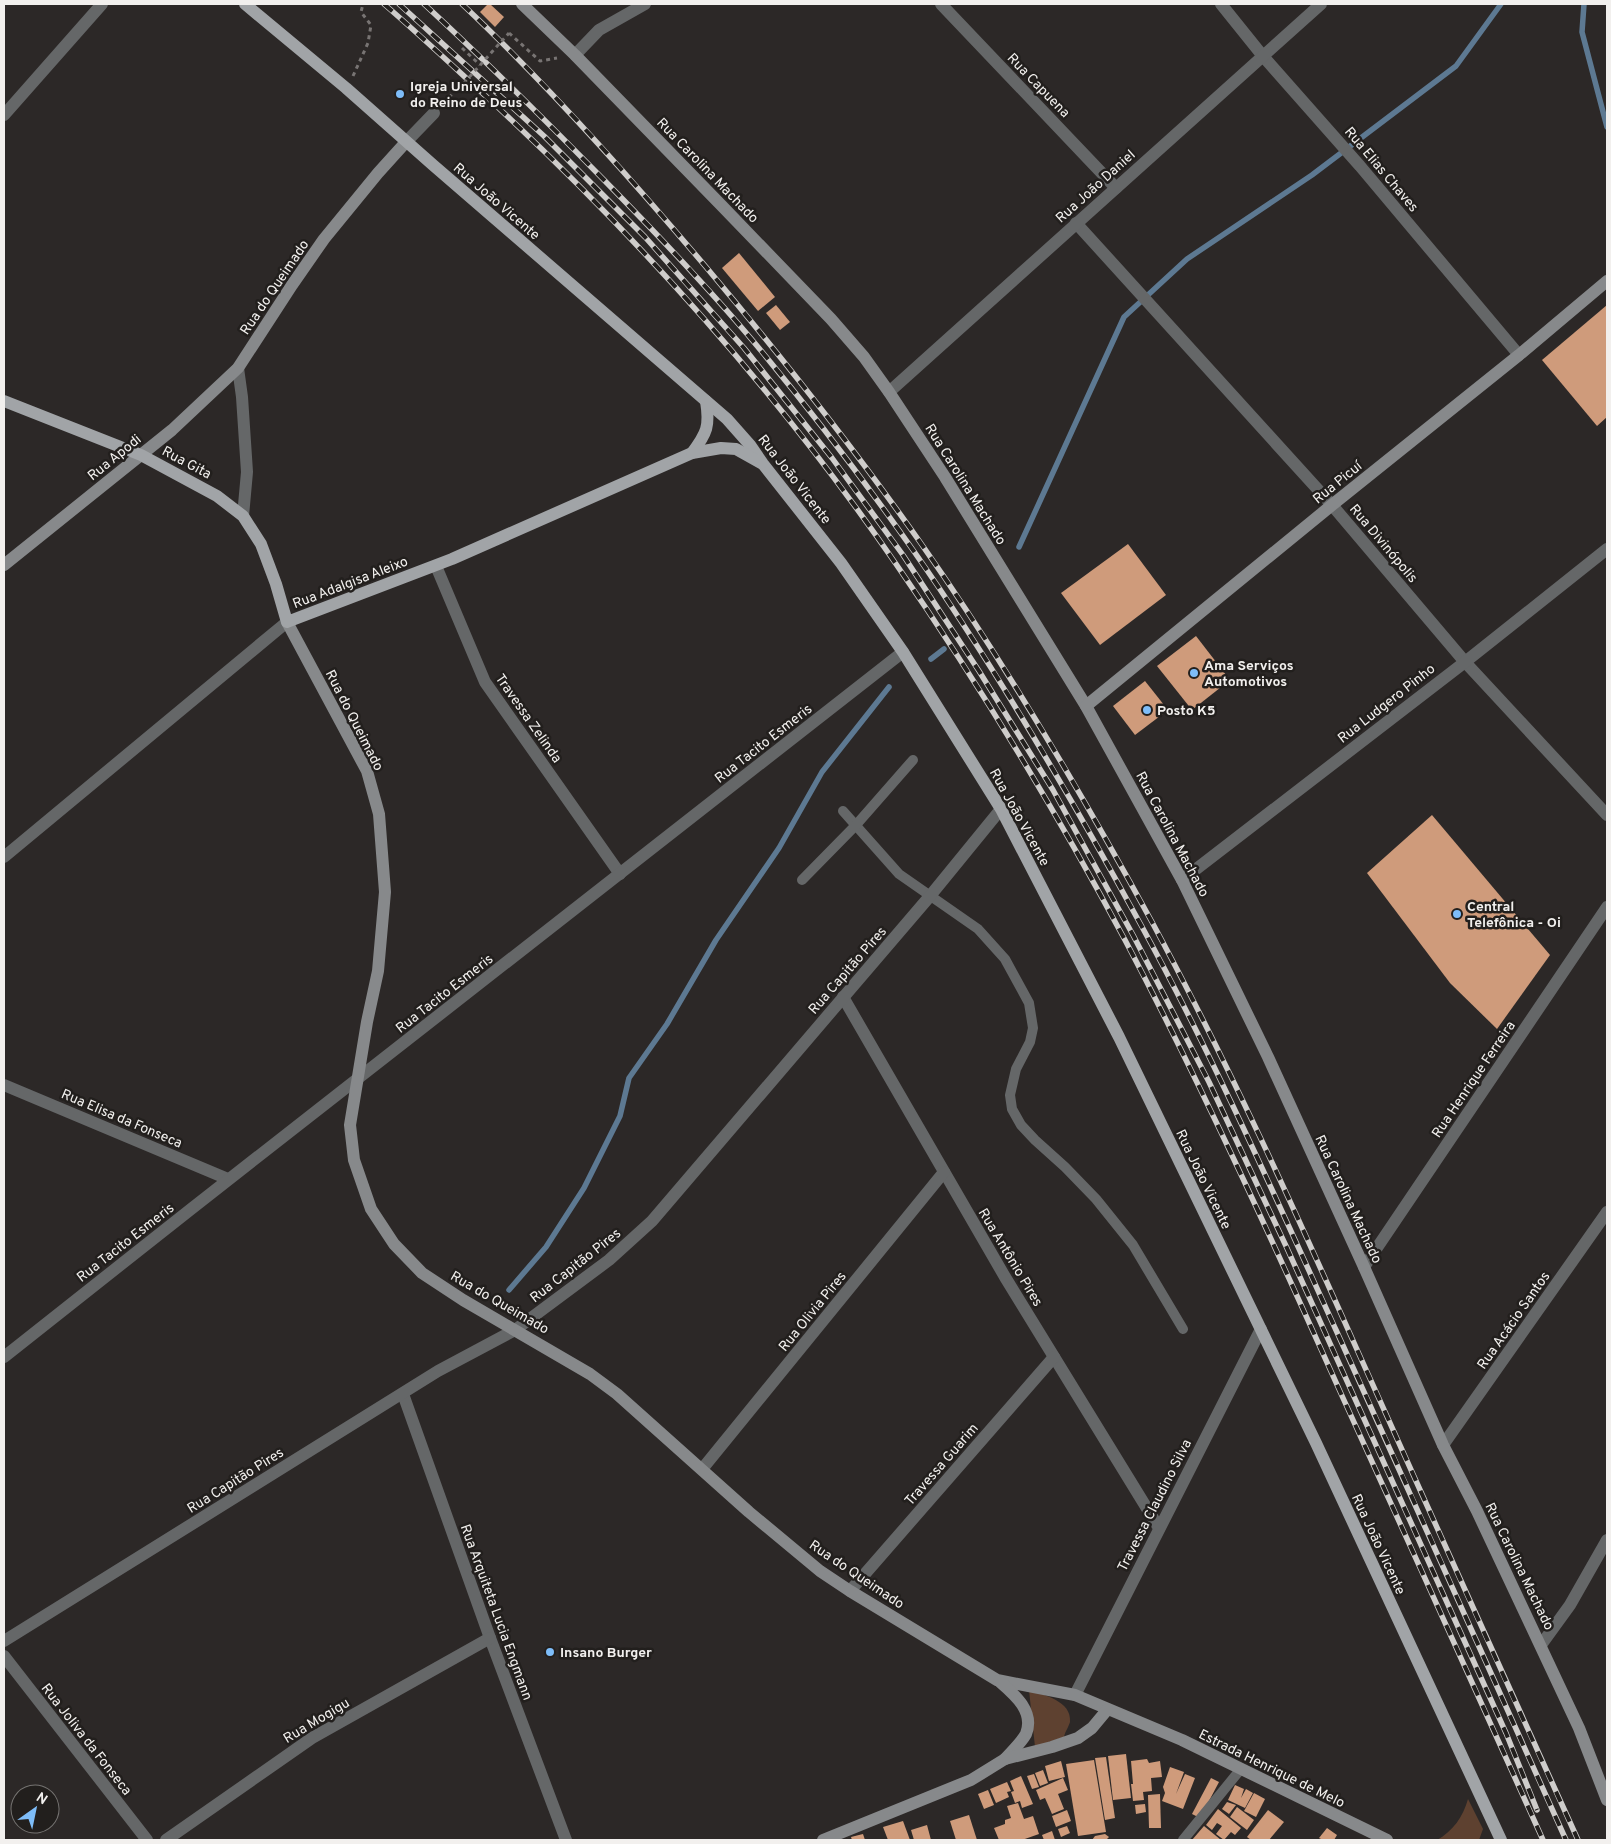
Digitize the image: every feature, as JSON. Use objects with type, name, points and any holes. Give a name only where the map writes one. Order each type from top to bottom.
[{"type":"main road","name":"Rua João Vicente","points":[[246,4],[346,88],[726,419],[750,445],[762,464],[841,563],[903,652],[1001,810],[1119,1037],[1320,1452],[1501,1840]]},
{"type":"main road","name":"Rua Carolina Machado","points":[[522,4],[575,55],[830,319],[864,357],[945,477],[1086,706],[1182,880],[1268,1057],[1443,1445],[1541,1644],[1579,1728],[1607,1800]]},
{"type":"main road","name":"Rua do Queimado","points":[[238,368],[324,238],[406,142]]},
{"type":"main road","name":"Rua Picuí","points":[[1086,706],[1519,355],[1607,281]]},
{"type":"main road","name":"Rua Apodi","points":[[4,565],[141,455],[203,402],[238,368]]},
{"type":"main road","name":"Rua Gita","points":[[4,400],[141,455],[217,496],[243,516],[261,544],[276,584],[287,622]]},
{"type":"main road","points":[[692,453],[708,428],[709,418],[706,401]]},
{"type":"main road","name":"Rua Adalgisa Aleixo","points":[[287,622],[436,566],[692,453],[721,448],[736,449],[762,464]]},
{"type":"main road","name":"Rua do Queimado","points":[[287,622],[367,771],[379,814],[384,902],[378,971],[366,1022],[350,1125],[354,1160],[371,1209],[394,1244],[422,1273],[463,1300],[590,1374],[617,1394],[703,1468],[756,1518],[820,1571],[850,1591],[997,1680],[1075,1695],[1143,1724]]},
{"type":"main road","points":[[823,1840],[971,1780],[1005,1759],[1021,1742],[1026,1733],[1028,1723],[1026,1712],[1020,1701],[997,1680]]},
{"type":"main road","points":[[1005,1759],[1078,1738],[1092,1728],[1107,1710]]},
{"type":"main road","name":"Estrada Henrique de Melo","points":[[1143,1724],[1182,1740],[1240,1770],[1387,1840]]},
{"type":"street","points":[[4,115],[102,4]]},
{"type":"street","points":[[575,55],[599,30],[645,4]]},
{"type":"street","name":"Rua Capuena","points":[[941,4],[1116,188]]},
{"type":"street","name":"Rua Elias Chaves","points":[[1220,4],[1262,55],[1332,133],[1519,355]]},
{"type":"street","name":"Rua João Daniel","points":[[889,392],[1321,4]]},
{"type":"street","name":"Rua do Queimado","points":[[406,142],[438,109]]},
{"type":"street","name":"Rua Divinópolis","points":[[1076,223],[1332,505],[1464,662],[1607,815]]},
{"type":"street","points":[[238,368],[243,406],[246,472],[243,516]]},
{"type":"street","name":"Rua Ludgero Pinho","points":[[1182,880],[1464,662],[1607,548]]},
{"type":"street","name":"Travessa Zelinda","points":[[436,566],[486,682],[620,874]]},
{"type":"street","name":"Rua Adalgisa Aleixo","points":[[4,857],[287,622]]},
{"type":"street","name":"Rua Tacito Esmeris","points":[[4,1357],[228,1179],[358,1080],[903,652]]},
{"type":"street","name":"Rua Capitão Pires","points":[[4,1641],[438,1371],[515,1330],[609,1260],[652,1221],[930,896],[1001,810]]},
{"type":"street","name":"Rua Henrique Ferreira","points":[[1364,1268],[1607,907]]},
{"type":"street","name":"Rua Antônio Pires","points":[[842,997],[1005,1277],[1159,1528]]},
{"type":"street","name":"Rua Elisa da Fonseca","points":[[4,1085],[228,1179]]},
{"type":"street","name":"Rua Olivia Pires","points":[[703,1468],[944,1172]]},
{"type":"street","name":"Rua Acácio Santos","points":[[1443,1445],[1607,1212]]},
{"type":"street","name":"Travessa Claudino Silva","points":[[1075,1695],[1261,1329]]},
{"type":"street","name":"Travessa Guarim","points":[[850,1591],[1054,1357]]},
{"type":"street","name":"Rua Arquiteta Lucia Engmann","points":[[403,1394],[490,1638],[566,1840]]},
{"type":"street","points":[[1541,1644],[1570,1605],[1607,1540]]},
{"type":"street","name":"Rua Mogigu","points":[[166,1840],[312,1738],[490,1638]]},
{"type":"street","name":"Rua Joliva da Fonseca","points":[[4,1656],[147,1840]]},
{"type":"lane","points":[[802,880],[856,825],[913,760]]},
{"type":"lane","points":[[843,811],[898,874],[978,929],[1005,959],[1029,1003],[1033,1028],[1030,1042],[1016,1069],[1010,1095],[1012,1109],[1026,1130],[1096,1199],[1127,1238],[1183,1328]]},
{"type":"lane","points":[[1183,1840],[1240,1770]]},
{"type":"path","points":[[346,88],[368,43],[371,26],[361,12],[363,4]]},
{"type":"path","points":[[438,109],[509,33],[540,61]]},
{"type":"path","points":[[462,48],[480,64]]},
{"type":"shaded area","points":[[1029,1690],[1056,1700],[1067,1709],[1070,1722],[1064,1737],[1035,1747]]},
{"type":"shaded area","points":[[1468,1799],[1483,1829],[1479,1840],[1437,1840],[1457,1823]]},
{"type":"building","points":[[488,4],[504,17],[495,27],[480,12]]},
{"type":"building","points":[[739,253],[775,297],[758,311],[722,268]]},
{"type":"building","points":[[776,305],[790,322],[780,330],[766,313]]},
{"type":"building","points":[[1607,305],[1607,417],[1597,426],[1542,360]]},
{"type":"building","points":[[1128,544],[1166,595],[1100,645],[1061,593]]},
{"type":"building","name":"Ama Serviços Automotivos","points":[[1196,636],[1230,680],[1192,710],[1157,666]]},
{"type":"building","points":[[1145,681],[1168,710],[1135,735],[1113,706]]},
{"type":"building","name":"Central Telefônica - Oi","points":[[1432,815],[1550,955],[1497,1029],[1450,983],[1367,873]]},
{"type":"building","points":[[1126,1754],[1131,1798],[1113,1800],[1108,1756]]},
{"type":"building","points":[[1106,1757],[1115,1818],[1105,1820],[1095,1758]]},
{"type":"building","points":[[1147,1759],[1149,1763],[1160,1761],[1162,1777],[1151,1778],[1152,1791],[1143,1792],[1144,1800],[1133,1801],[1131,1761]]},
{"type":"building","points":[[1094,1760],[1106,1832],[1078,1836],[1066,1764]]},
{"type":"building","points":[[1061,1761],[1065,1777],[1049,1781],[1045,1766]]},
{"type":"building","points":[[1170,1767],[1184,1772],[1176,1794],[1185,1774],[1195,1778],[1183,1809],[1162,1801],[1165,1793],[1163,1787]]},
{"type":"building","points":[[1043,1770],[1048,1783],[1040,1786],[1035,1773]]},
{"type":"building","points":[[1034,1774],[1039,1787],[1032,1789],[1027,1776]]},
{"type":"building","points":[[1021,1776],[1033,1804],[1022,1808],[1020,1801],[1015,1803],[1011,1792],[1014,1791],[1010,1781]]},
{"type":"building","points":[[1063,1778],[1068,1790],[1058,1794],[1064,1809],[1052,1814],[1045,1798],[1040,1800],[1036,1790]]},
{"type":"building","points":[[1211,1778],[1219,1782],[1200,1818],[1192,1814]]},
{"type":"building","points":[[1007,1782],[1011,1791],[1007,1792],[1009,1797],[996,1803],[990,1789]]},
{"type":"building","points":[[1235,1785],[1244,1789],[1241,1798],[1246,1789],[1253,1793],[1245,1808],[1228,1800]]},
{"type":"building","points":[[988,1790],[994,1805],[984,1809],[978,1794]]},
{"type":"building","points":[[1254,1793],[1265,1799],[1256,1817],[1244,1811]]},
{"type":"building","points":[[1160,1794],[1161,1828],[1149,1828],[1148,1795]]},
{"type":"building","points":[[1227,1802],[1236,1805],[1229,1814],[1222,1809]]},
{"type":"building","points":[[1018,1803],[1024,1819],[1033,1816],[1039,1834],[1022,1840],[999,1840],[994,1828],[1005,1824],[1005,1820],[1011,1818],[1007,1806]]},
{"type":"building","points":[[1145,1804],[1146,1812],[1136,1814],[1135,1805]]},
{"type":"building","points":[[1237,1807],[1254,1820],[1247,1830],[1230,1817]]},
{"type":"building","points":[[1218,1809],[1241,1828],[1235,1835],[1231,1832],[1224,1840],[1216,1834],[1222,1826],[1217,1823],[1212,1830],[1206,1825]]},
{"type":"building","points":[[1067,1810],[1071,1821],[1056,1827],[1052,1816]]},
{"type":"building","points":[[1268,1810],[1284,1822],[1269,1840],[1251,1840],[1247,1837]]},
{"type":"building","points":[[969,1815],[977,1840],[956,1840],[950,1821]]},
{"type":"building","points":[[903,1821],[910,1840],[888,1840],[883,1827]]},
{"type":"building","points":[[927,1825],[931,1840],[914,1840],[911,1830]]},
{"type":"building","points":[[1067,1826],[1070,1833],[1061,1837],[1058,1829]]},
{"type":"building","points":[[1204,1826],[1221,1840],[1192,1840]]},
{"type":"building","points":[[1327,1828],[1337,1835],[1334,1840],[1319,1838]]},
{"type":"building","points":[[1052,1831],[1055,1840],[1044,1840],[1042,1835]]},
{"type":"building","points":[[863,1834],[865,1840],[852,1840],[851,1837]]},
{"type":"building","points":[[1105,1834],[1109,1837],[1106,1840],[1092,1840],[1095,1836]]},
{"type":"waterway","points":[[1019,547],[1124,317],[1187,259],[1312,175],[1456,66],[1501,4]]},
{"type":"waterway","points":[[1584,4],[1582,32],[1607,127]]},
{"type":"waterway","points":[[931,659],[944,649]]},
{"type":"waterway","points":[[509,1290],[546,1247],[584,1188],[620,1116],[629,1078],[667,1024],[716,940],[779,848],[822,772],[889,687]]},
{"type":"railway","points":[[384,4],[546,153],[601,208],[706,321],[756,379],[851,501],[927,609],[987,702],[1099,892],[1183,1053],[1291,1283],[1543,1840]]},
{"type":"railway","points":[[399,4],[544,136],[645,237],[744,348],[832,458],[903,555],[979,671],[1053,790],[1133,935],[1209,1082],[1286,1246],[1506,1733],[1537,1810]]},
{"type":"railway","points":[[424,4],[560,135],[699,279],[753,341],[815,418],[894,523],[944,595],[1004,688],[1115,877],[1168,974],[1218,1075],[1365,1394],[1566,1840]]},
{"type":"railway","points":[[462,4],[526,67],[618,165],[762,334],[869,471],[920,542],[1012,681],[1098,825],[1152,922],[1234,1082],[1310,1245],[1578,1840]]},
{"type":"place","name":"Igreja Universal do Reino de Deus","points":[[400,94]]},
{"type":"place","name":"Ama Serviços Automotivos","points":[[1194,673]]},
{"type":"place","name":"Posto K5","points":[[1147,710]]},
{"type":"place","name":"Central Telefônica - Oi","points":[[1457,914]]},
{"type":"place","name":"Insano Burger","points":[[550,1652]]}]
